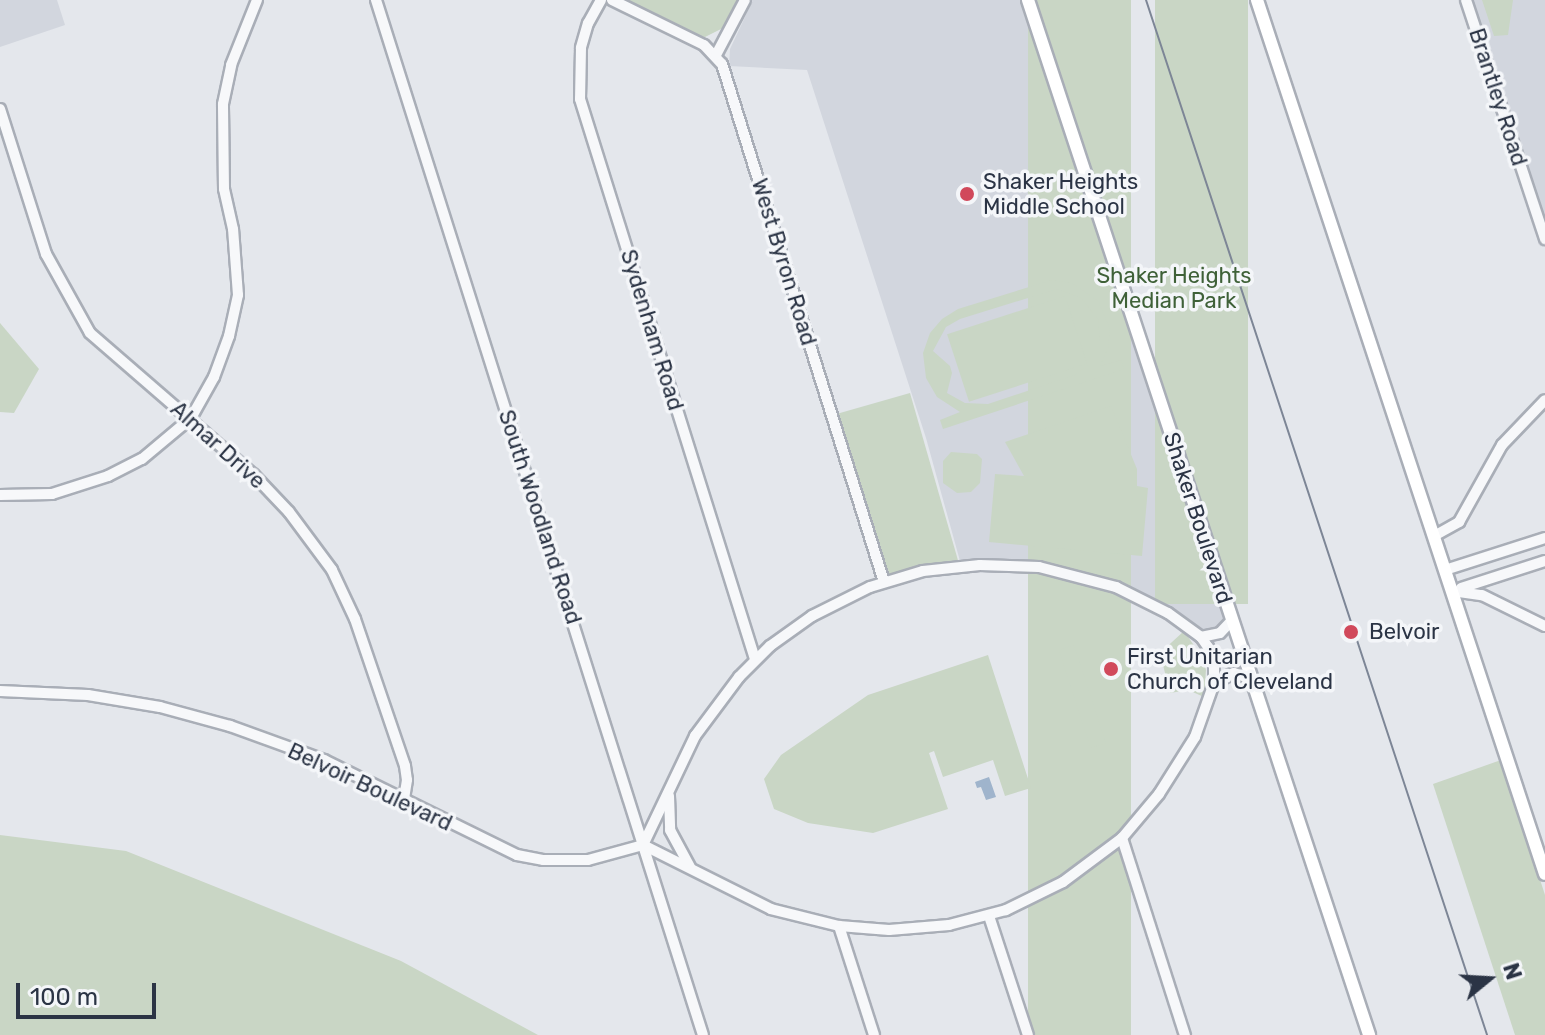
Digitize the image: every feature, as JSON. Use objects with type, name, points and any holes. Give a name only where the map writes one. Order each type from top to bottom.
[{"type":"main road","name":"Shaker Boulevard","points":[[1028,0],[1369,1035]]},
{"type":"main road","points":[[1257,0],[1545,874]]},
{"type":"street","points":[[0,495],[52,494],[108,476],[142,459],[191,418],[214,377],[229,336],[238,295],[233,229],[224,189],[223,104],[231,65],[257,0]]},
{"type":"street","name":"South Woodland Road","points":[[376,0],[703,1035]]},
{"type":"street","name":"Sydenham Road","points":[[601,0],[588,23],[581,48],[580,99],[755,659]]},
{"type":"street","points":[[612,0],[704,45],[716,55],[745,0]]},
{"type":"street","name":"Brantley Road","points":[[1466,0],[1545,239]]},
{"type":"street","name":"West Byron Road","points":[[716,55],[729,84],[884,582]]},
{"type":"street","name":"Almar Drive","points":[[0,109],[46,254],[66,296],[90,333],[262,483],[332,570],[355,619],[405,766],[407,780],[404,799]]},
{"type":"street","points":[[1434,536],[1459,522],[1502,445],[1545,400]]},
{"type":"street","points":[[1445,570],[1545,538]]},
{"type":"street","points":[[1486,558],[1480,570],[1491,578]]},
{"type":"street","points":[[1452,591],[1545,561]]},
{"type":"street","points":[[960,566],[1039,567],[1116,587],[1168,613],[1201,637],[1213,659],[1214,683],[1201,725],[1180,764],[1147,811],[1122,838],[1063,882],[989,916],[909,929],[839,926],[748,900],[691,867],[643,845],[669,794],[695,736],[755,659],[812,616],[884,582],[960,566]]},
{"type":"street","points":[[1452,591],[1482,595],[1545,626]]},
{"type":"street","points":[[1201,637],[1220,633],[1232,620]]},
{"type":"street","points":[[1214,683],[1234,673],[1251,679]]},
{"type":"street","name":"Belvoir Boulevard","points":[[0,691],[88,695],[160,707],[230,726],[324,760],[489,844],[531,859],[588,860],[643,845]]},
{"type":"street","points":[[669,794],[670,830],[691,867]]},
{"type":"street","points":[[1122,838],[1185,1035]]},
{"type":"street","points":[[989,916],[1028,1035]]},
{"type":"street","points":[[839,926],[874,1035]]},
{"type":"shaded area","points":[[0,0],[57,0],[65,25],[0,47]]},
{"type":"shaded area","name":"Shaker Heights Middle School","points":[[753,0],[1023,0],[1224,610],[1225,617],[1219,626],[1206,631],[1128,587],[1076,569],[1018,560],[960,561],[926,438],[807,70],[729,66],[730,49]]},
{"type":"shaded area","points":[[1466,0],[1545,0],[1545,239]]},
{"type":"green space","points":[[626,0],[739,0],[725,27],[705,37],[691,34]]},
{"type":"green space","points":[[1028,0],[1131,0],[1131,1035],[1028,1035]]},
{"type":"green space","name":"Shaker Heights Median Park","points":[[1155,0],[1248,0],[1248,604],[1155,604]]},
{"type":"green space","points":[[1482,0],[1513,0],[1508,35],[1494,36]]},
{"type":"green space","points":[[1052,280],[1072,283],[1098,301],[1110,329],[1108,348],[1100,366],[1121,360],[1124,369],[943,429],[940,420],[960,412],[937,397],[926,378],[923,353],[930,333],[942,319],[958,309]],"holes":[[[1057,289],[1081,298],[1098,319],[1100,342],[1089,364],[1075,375],[988,404],[965,403],[947,393],[952,373],[950,366],[933,351],[946,327],[960,319]]]},
{"type":"green space","points":[[1065,296],[1087,364],[969,402],[947,334]]},
{"type":"green space","points":[[0,323],[39,369],[14,413],[0,412]]},
{"type":"green space","points":[[910,393],[960,566],[882,588],[832,415]]},
{"type":"green space","points":[[1111,406],[1137,469],[1137,486],[1148,488],[1142,556],[989,542],[995,474],[1024,476],[1005,442]]},
{"type":"green space","points":[[951,452],[977,454],[982,459],[980,483],[971,492],[957,493],[943,483],[943,461]]},
{"type":"green space","points":[[1184,631],[1202,657],[1206,670],[1204,697],[1188,690],[1170,693],[1160,653]]},
{"type":"green space","points":[[1074,645],[1106,743],[1091,748],[1059,650]]},
{"type":"green space","points":[[988,655],[1031,788],[1005,796],[993,760],[943,777],[934,751],[929,753],[948,809],[873,833],[808,823],[774,809],[764,779],[781,755],[868,695]]},
{"type":"green space","points":[[1501,760],[1545,895],[1545,1035],[1515,1035],[1433,784]]},
{"type":"green space","points":[[0,835],[126,851],[401,961],[538,1035],[0,1035]]},
{"type":"water","points":[[989,777],[996,797],[986,800],[981,787],[977,788],[975,782]]},
{"type":"tram line","points":[[1146,0],[1487,1035]]},
{"type":"place","name":"Shaker Heights Middle School","points":[[967,194]]},
{"type":"place","name":"Belvoir","points":[[1351,632]]},
{"type":"place","name":"First Unitarian Church of Cleveland","points":[[1111,669]]}]
